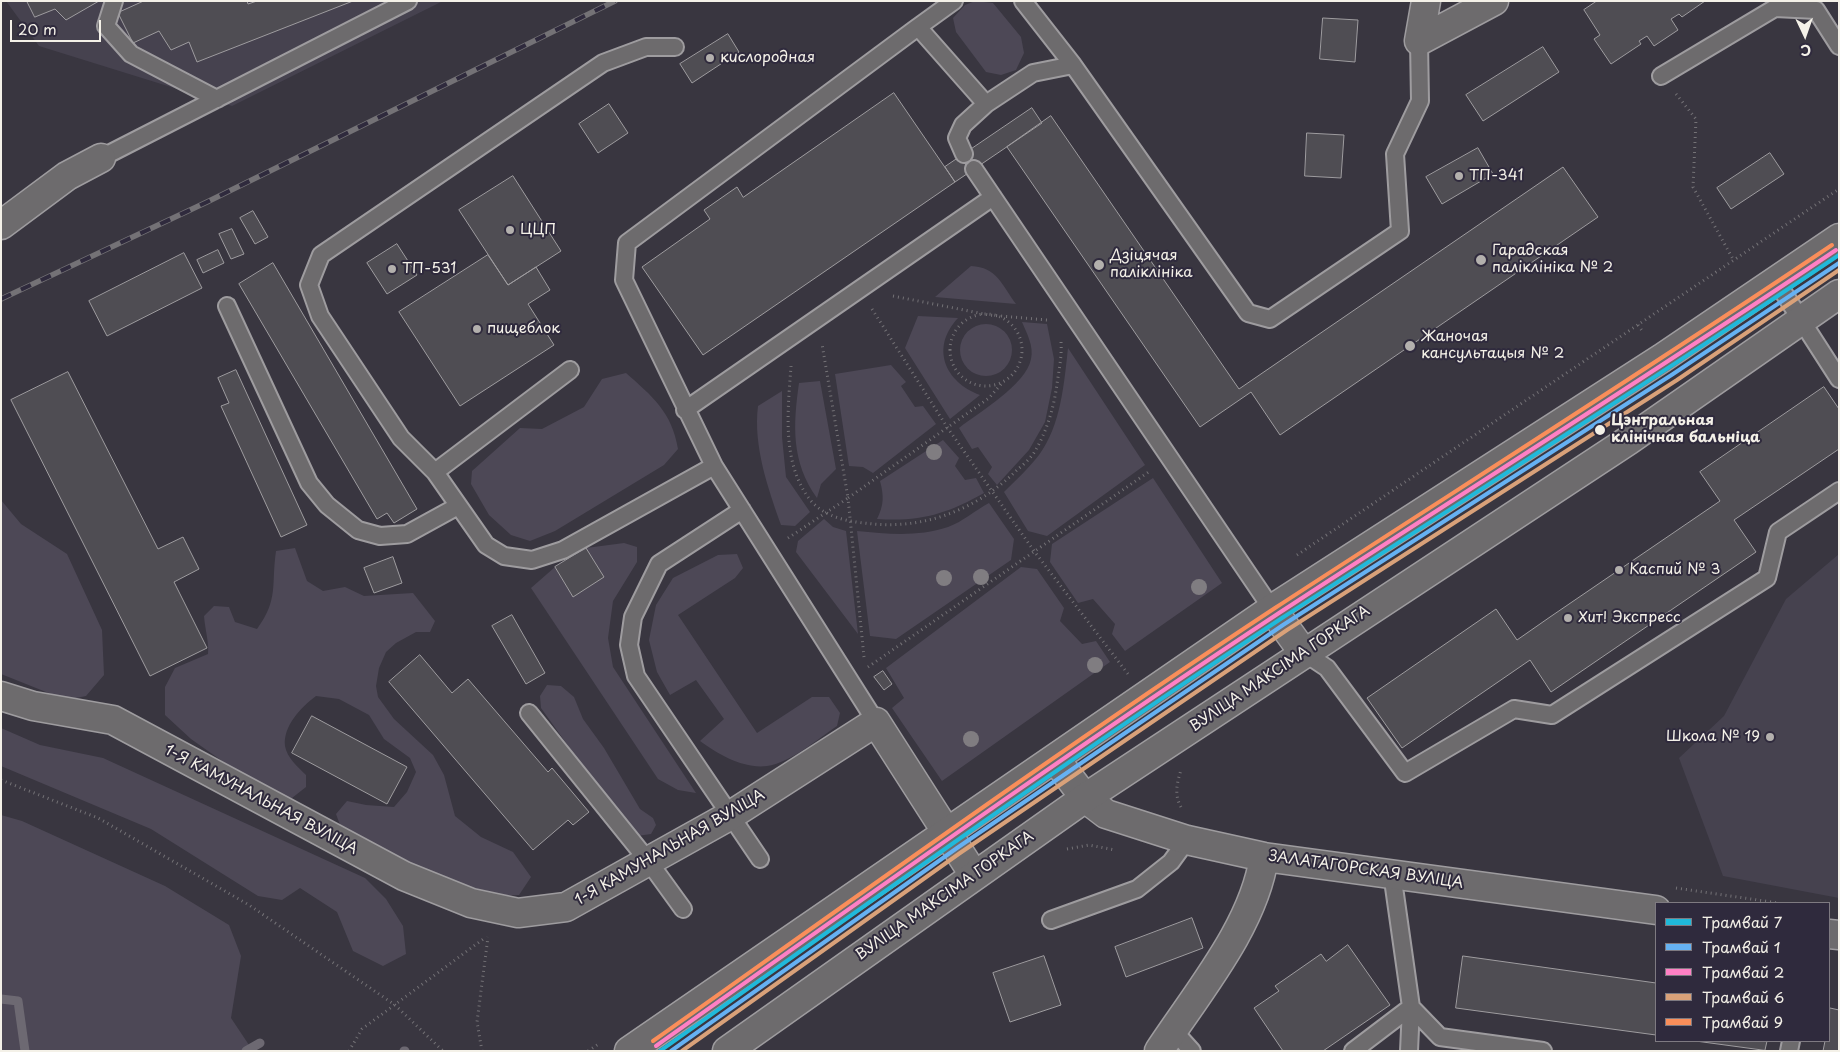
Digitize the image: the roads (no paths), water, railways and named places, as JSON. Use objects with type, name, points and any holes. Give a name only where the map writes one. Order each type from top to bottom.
[{"type":"main road","points":[[1419,41],[1426,1]]},
{"type":"main road","points":[[1419,41],[1494,1]]},
{"type":"main road","points":[[1,225],[67,176],[101,158]]},
{"type":"main road","points":[[629,1051],[946,833],[1056,760],[1272,610],[1662,358],[1839,238]]},
{"type":"main road","name":"ВУЛІЦА МАКСІМА ГОРКАГА","points":[[727,1051],[1085,798],[1303,652],[1629,440],[1839,294]]},
{"type":"main road","points":[[1272,610],[1303,652]]},
{"type":"main road","name":"1-Я КАМУНАЛЬНАЯ ВУЛІЦА","points":[[1,696],[33,706],[113,720],[404,876],[471,903],[518,913],[566,907],[731,815],[876,722]]},
{"type":"main road","points":[[876,722],[974,875]]},
{"type":"main road","name":"ЗАЛАТАГОРСКАЯ ВУЛІЦА","points":[[1056,760],[1085,798],[1106,814],[1187,840],[1264,857],[1655,910]]},
{"type":"main road","points":[[1166,1040],[1242,925],[1261,875],[1264,857]]},
{"type":"lane","points":[[114,1],[106,26],[131,54],[217,99]]},
{"type":"lane","points":[[101,158],[408,1]]},
{"type":"lane","points":[[876,722],[714,466],[685,410],[624,280],[627,243],[954,1]]},
{"type":"lane","points":[[1023,1],[1073,65],[1248,313],[1270,319],[1400,231],[1395,154],[1420,100],[1419,41]]},
{"type":"lane","points":[[1661,76],[1775,8],[1816,10],[1839,46]]},
{"type":"lane","points":[[918,27],[986,104]]},
{"type":"lane","points":[[675,47],[646,47],[603,63],[321,255],[310,285],[320,316],[400,438],[435,472],[486,545],[504,556],[532,560],[563,550],[714,466]]},
{"type":"lane","points":[[964,154],[957,138],[964,126],[986,104],[1033,73],[1073,65]]},
{"type":"lane","points":[[974,169],[1272,610]]},
{"type":"lane","points":[[685,410],[993,197]]},
{"type":"lane","points":[[1776,281],[1839,378]]},
{"type":"lane","points":[[227,306],[309,483],[327,505],[358,530],[380,536],[407,534],[458,506]]},
{"type":"lane","points":[[435,472],[570,370]]},
{"type":"lane","points":[[1303,652],[1327,668],[1405,773],[1514,709],[1552,715],[1767,578],[1778,532],[1839,491]]},
{"type":"lane","points":[[742,510],[659,564],[633,618],[629,645],[636,676],[760,859]]},
{"type":"lane","points":[[529,713],[649,862],[683,909]]},
{"type":"lane","points":[[1051,920],[1137,889],[1171,862],[1187,840]]},
{"type":"lane","points":[[1392,873],[1411,1007],[1409,1051]]},
{"type":"lane","points":[[1352,1051],[1411,1007]]},
{"type":"lane","points":[[1411,1007],[1440,1037],[1543,1051]]},
{"type":"lane","points":[[1166,1040],[1192,1051]]},
{"type":"waterway","points":[[1,999],[18,1001],[25,1051]]},
{"type":"waterway","points":[[246,1051],[260,1043]]},
{"type":"railway","points":[[1,299],[207,202],[615,1]]},
{"type":"tram line","name":"9","points":[[653,1041],[962,822],[1196,661],[1832,245]]},
{"type":"tram line","name":"2","points":[[656,1046],[966,827],[1200,666],[1836,250]]},
{"type":"tram line","name":"7","points":[[660,1051],[969,832],[1203,671],[1839,255]]},
{"type":"tram line","name":"1","points":[[671,1051],[957,848],[1283,625],[1673,374],[1839,263]]},
{"type":"tram line","name":"6","points":[[682,1051],[960,853],[1287,630],[1677,380],[1839,270]]},
{"type":"place","name":"кислородная","points":[[710,58]]},
{"type":"place","name":"ТП-341","points":[[1459,176]]},
{"type":"place","name":"ЦЦП","points":[[510,230]]},
{"type":"place","name":"Гарадская паліклініка № 2","points":[[1481,260]]},
{"type":"place","name":"Дзіцячая паліклініка","points":[[1099,265]]},
{"type":"place","name":"ТП-531","points":[[392,269]]},
{"type":"place","name":"пищеблок","points":[[477,329]]},
{"type":"place","name":"Жаночая кансультацыя № 2","points":[[1410,346]]},
{"type":"place","name":"Цэнтральная клінічная бальніца","points":[[1600,430]]},
{"type":"place","name":"Каспий № 3","points":[[1619,570]]},
{"type":"place","name":"Хит! Экспресс","points":[[1568,618]]},
{"type":"place","name":"Школа № 19","points":[[1770,737]]}]
